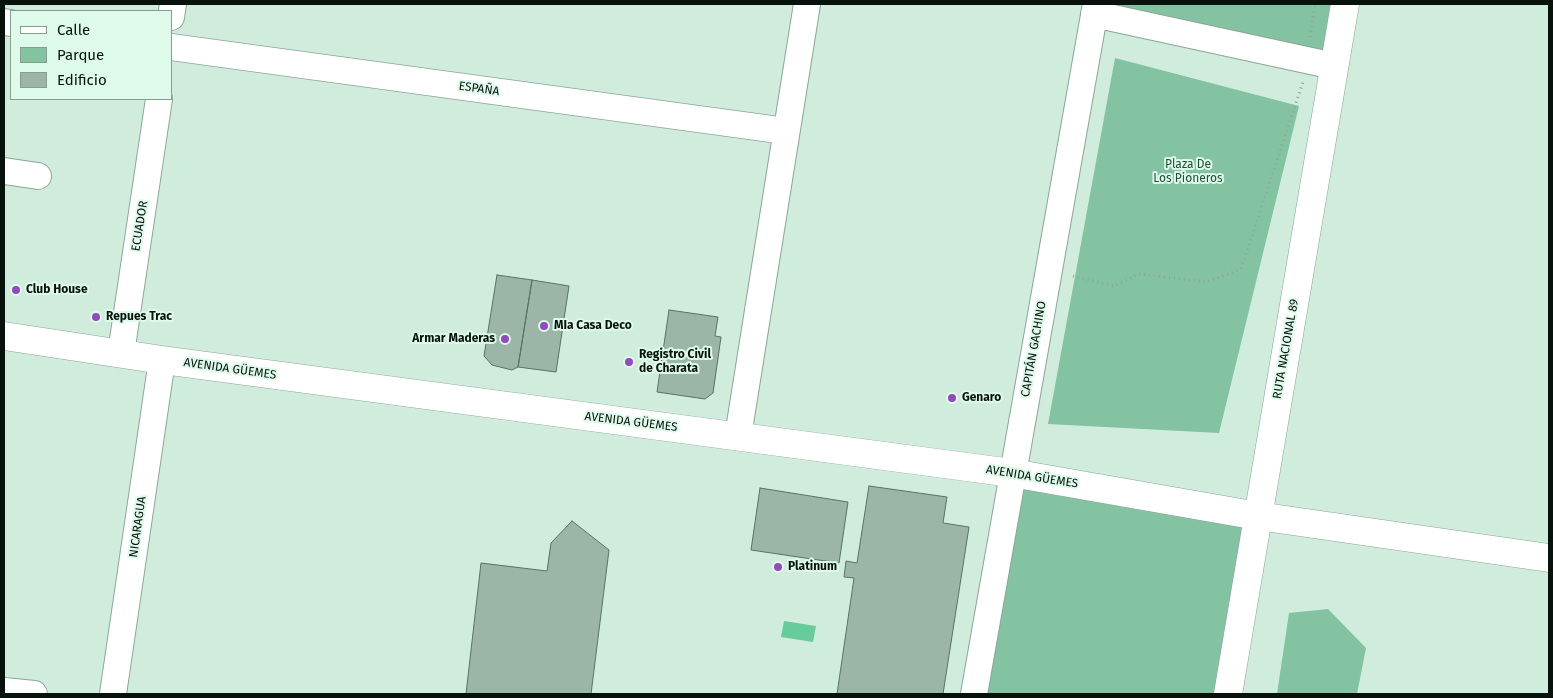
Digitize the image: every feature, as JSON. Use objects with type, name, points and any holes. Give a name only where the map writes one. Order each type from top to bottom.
[{"type":"main road","name":"RUTA NACIONAL 89","points":[[1228,694],[1346,4]]},
{"type":"main road","name":"AVENIDA GÜEMES","points":[[4,336],[162,360],[1012,473],[1258,516],[1549,558]]},
{"type":"street","points":[[738,436],[807,4]]},
{"type":"street","points":[[1095,9],[1334,66]]},
{"type":"street","name":"CAPITÁN GACHINO","points":[[974,694],[1095,9]]},
{"type":"street","name":"ESPAÑA","points":[[172,47],[786,131]]},
{"type":"street","name":"ECUADOR","points":[[121,353],[159,100]]},
{"type":"street","points":[[4,171],[38,176]]},
{"type":"street","name":"NICARAGUA","points":[[113,694],[162,360]]},
{"type":"street","points":[[4,691],[34,694]]},
{"type":"path","points":[[1048,270],[1114,286],[1140,274],[1207,282],[1241,269],[1302,86],[1315,4]]},
{"type":"green space","points":[[1096,4],[1346,4],[1334,66]]},
{"type":"green space","name":"Plaza De Los Pioneros","points":[[1115,58],[1299,106],[1219,433],[1048,424]]},
{"type":"green space","points":[[1012,473],[1258,516],[1228,694],[974,694]]},
{"type":"green space","points":[[1328,609],[1366,648],[1357,694],[1277,694],[1289,613]]},
{"type":"shaded area","points":[[784,621],[816,626],[813,642],[781,637]]},
{"type":"building","points":[[497,275],[532,280],[518,367],[512,370],[492,365],[484,356]]},
{"type":"building","name":"MIa Casa Deco","points":[[532,280],[569,286],[556,372],[518,367]]},
{"type":"building","points":[[669,310],[718,317],[715,336],[721,337],[713,393],[705,399],[657,392]]},
{"type":"building","points":[[869,486],[947,497],[943,523],[969,527],[943,694],[837,694],[854,578],[844,577],[846,561],[857,563]]},
{"type":"building","points":[[760,488],[848,502],[839,563],[751,550]]},
{"type":"building","points":[[572,521],[609,550],[591,694],[466,694],[481,563],[547,571],[551,543]]},
{"type":"place","name":"Club House","points":[[16,290]]},
{"type":"place","name":"Repues Trac","points":[[96,317]]},
{"type":"place","name":"MIa Casa Deco","points":[[544,326]]},
{"type":"place","name":"Armar Maderas","points":[[505,339]]},
{"type":"place","name":"Registro Civil de Charata","points":[[629,362]]},
{"type":"place","name":"Genaro","points":[[952,398]]},
{"type":"place","name":"Platinum","points":[[778,567]]}]
